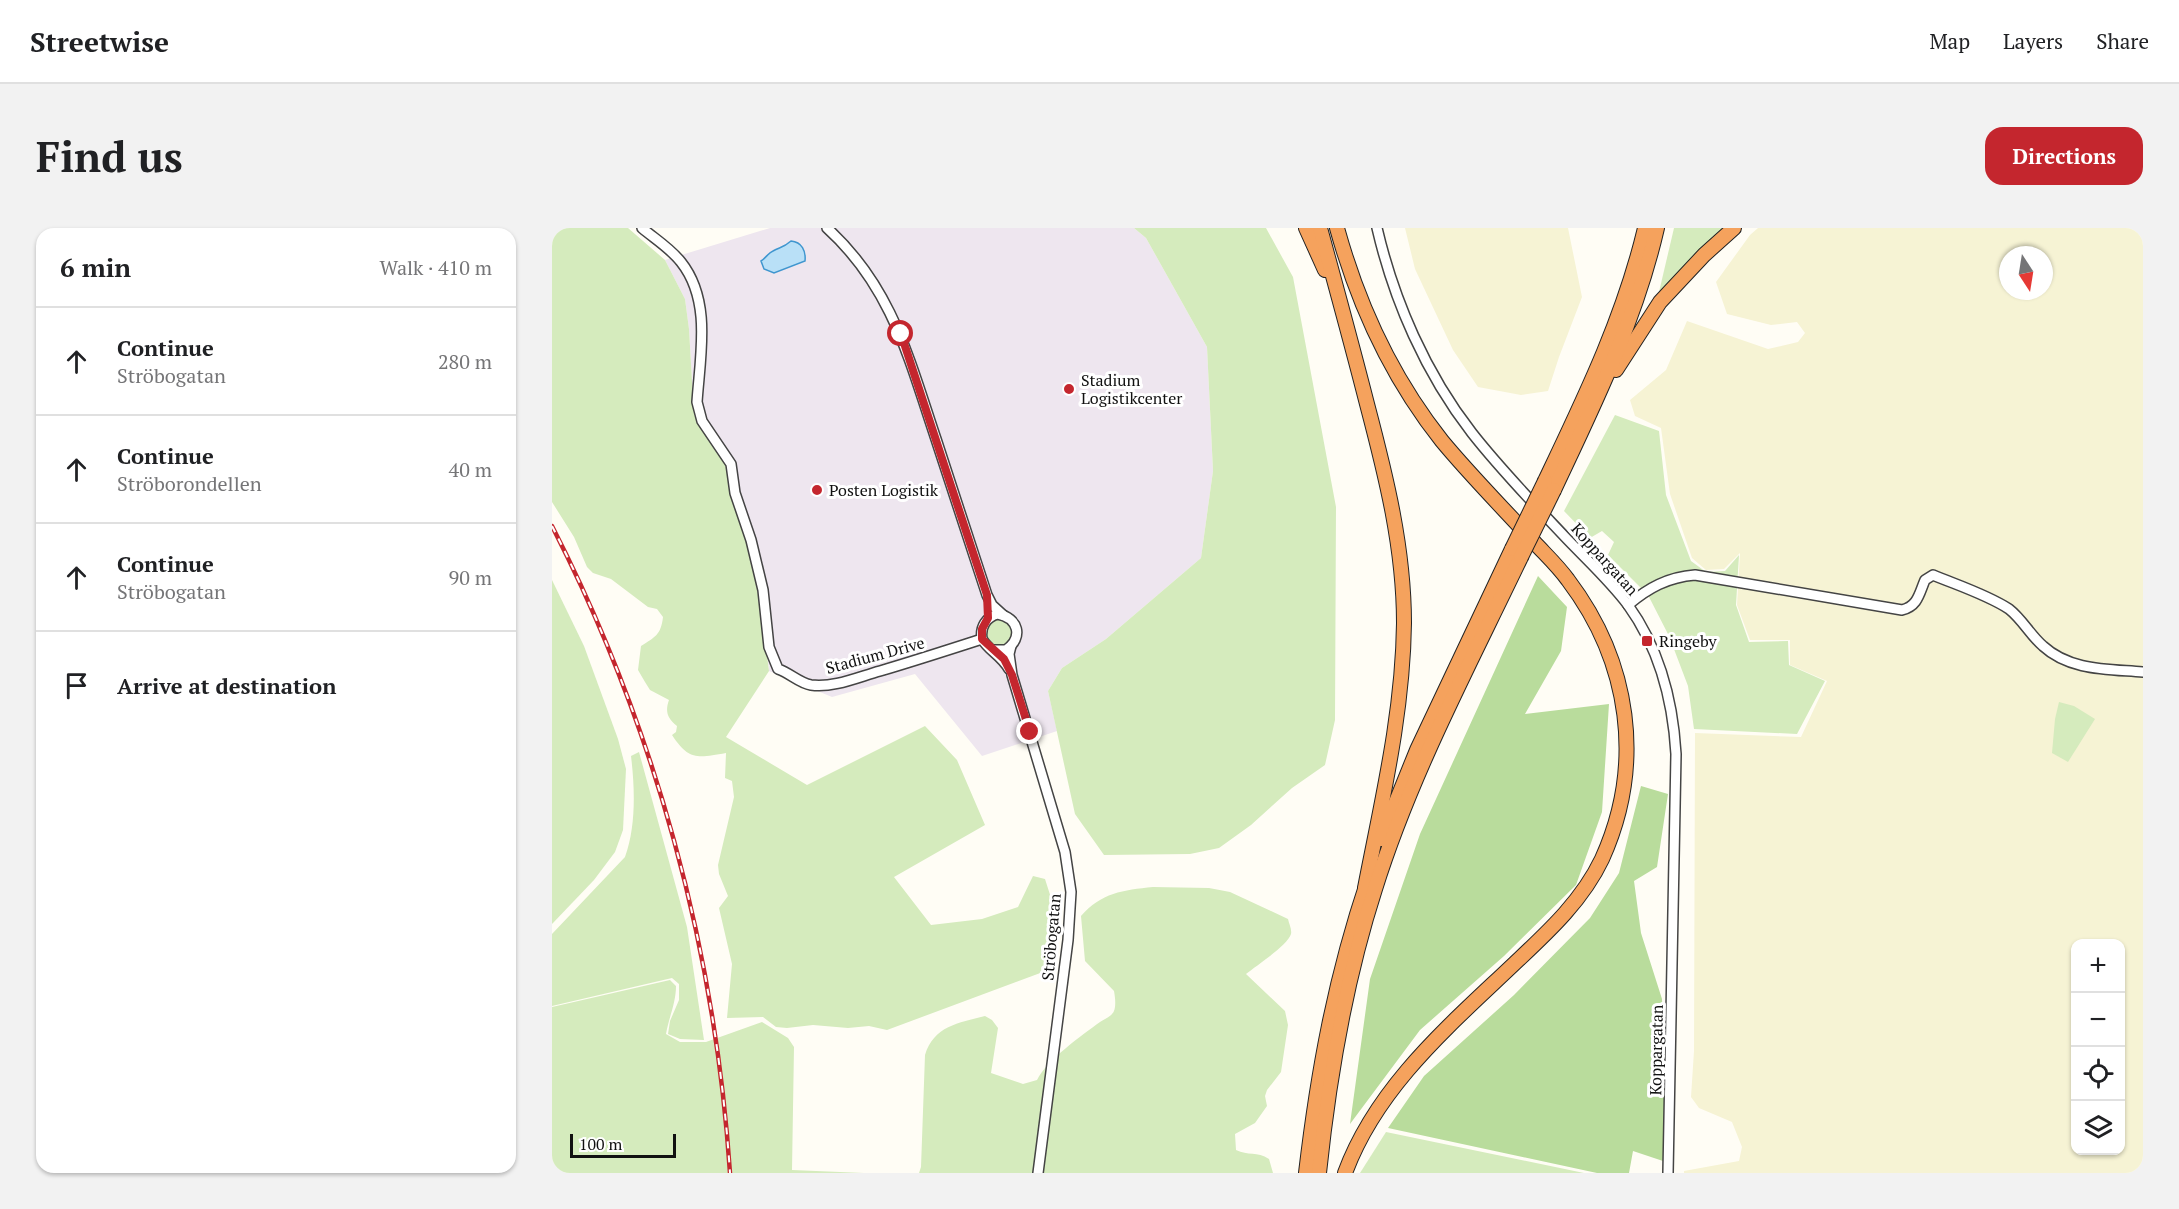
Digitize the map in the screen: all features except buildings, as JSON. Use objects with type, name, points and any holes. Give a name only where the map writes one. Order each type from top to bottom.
[{"type":"highway","points":[[1306,228],[1341,306]]},
{"type":"highway","points":[[1320,228],[1391,500],[1397,537],[1404,621],[1399,705],[1392,753],[1365,888]]},
{"type":"highway","points":[[1337,228],[1348,266],[1367,315],[1385,352],[1414,401],[1441,440],[1567,578],[1588,609],[1605,640],[1616,671],[1624,704],[1627,738],[1621,801],[1612,832],[1600,861],[1581,893],[1561,920],[1419,1057],[1393,1086],[1366,1128],[1345,1173]]},
{"type":"highway","points":[[1306,1173],[1330,1011],[1343,957],[1389,815],[1417,750],[1549,485],[1606,348],[1646,228]]},
{"type":"highway","points":[[1593,407],[1632,310],[1657,228]]},
{"type":"highway","points":[[1549,485],[1593,407],[1660,302],[1704,255],[1734,228]]},
{"type":"highway","points":[[1319,1173],[1333,1060],[1356,955],[1375,888],[1400,819],[1516,553]]},
{"type":"street","name":"Stadium Drive","points":[[642,228],[679,259],[691,278],[697,297],[702,320],[697,402],[699,412],[707,430],[731,464],[735,493],[752,540],[763,590],[769,647],[778,669],[788,672],[798,680],[821,686],[858,679],[982,639]]},
{"type":"street","points":[[827,228],[853,255],[878,288],[901,334],[987,595],[992,605],[1003,615]]},
{"type":"street","name":"Koppargatan","points":[[1377,228],[1391,278],[1407,320],[1425,357],[1458,414],[1494,459],[1628,605],[1653,651],[1664,679],[1674,730],[1676,754],[1668,1173]]},
{"type":"street","points":[[1628,605],[1654,586],[1670,579],[1695,575],[1902,610],[1914,604],[1919,598],[1924,580],[1933,575],[2006,608],[2022,622],[2038,643],[2053,654],[2103,670],[2143,672]]},
{"type":"street","points":[[987,595],[988,618],[982,629],[982,639],[994,650],[1006,650],[1017,635],[1017,627],[1009,617],[1003,615],[993,615],[988,618]]},
{"type":"street","name":"Ströbogatan","points":[[1011,646],[1009,654],[1012,675],[1065,852],[1071,892],[1068,940],[1038,1173]]},
{"type":"street","name":"Ströbogatan","points":[[994,650],[1004,659],[1012,675]]},
{"type":"shaded area","points":[[770,228],[1134,228],[1146,238],[1207,347],[1213,471],[1201,558],[1106,639],[1062,668],[1048,691],[1057,731],[982,756],[915,674],[832,697],[769,671],[767,649],[727,468],[694,415],[685,299],[665,260]]},
{"type":"shaded area","points":[[1405,228],[1568,228],[1582,297],[1548,391],[1521,395],[1478,387],[1453,350],[1415,269]]},
{"type":"shaded area","points":[[1758,228],[2143,228],[2143,1173],[1684,1173],[1684,1171],[1739,1161],[1742,1147],[1732,1122],[1699,1108],[1691,1097],[1694,1051],[1695,733],[1801,737],[1827,681],[1790,665],[1790,640],[1750,640],[1737,605],[1740,553],[1724,569],[1706,570],[1692,558],[1670,494],[1661,428],[1635,416],[1630,400],[1666,370],[1687,321],[1768,349],[1798,342],[1805,333],[1797,322],[1771,325],[1727,314],[1716,282],[1750,235]]},
{"type":"green space","points":[[552,228],[628,228],[665,260],[685,299],[694,415],[727,468],[743,519],[761,609],[769,671],[726,737],[807,785],[925,726],[957,760],[985,825],[894,877],[931,925],[982,919],[1018,907],[1033,876],[1045,879],[1052,901],[1043,972],[887,1030],[869,1026],[848,1028],[813,1025],[787,1028],[776,1027],[763,1017],[727,1018],[732,964],[719,908],[728,896],[719,874],[718,865],[734,797],[732,781],[725,778],[726,753],[695,756],[684,749],[672,735],[676,732],[677,726],[668,714],[669,700],[650,690],[638,670],[641,646],[656,635],[661,628],[663,617],[657,609],[648,607],[611,579],[593,573],[587,567],[574,537],[552,502]]},
{"type":"green space","points":[[1134,228],[1266,228],[1293,277],[1336,507],[1335,720],[1325,765],[1292,788],[1251,825],[1219,848],[1190,854],[1104,855],[1075,814],[1048,691],[1062,668],[1106,639],[1201,558],[1213,471],[1207,347],[1146,238]]},
{"type":"green space","points":[[1674,228],[1724,228],[1659,292]]},
{"type":"green space","points":[[1615,415],[1659,431],[1666,495],[1691,561],[1706,572],[1725,571],[1739,555],[1736,605],[1749,642],[1788,641],[1789,665],[1825,681],[1797,734],[1694,729],[1688,686],[1669,636],[1648,595],[1608,555],[1614,542],[1602,531],[1590,538],[1564,511]]},
{"type":"green space","points":[[1538,576],[1567,607],[1561,651],[1525,714],[1609,704],[1602,812],[1576,885],[1504,956],[1420,1030],[1350,1124],[1370,979],[1420,834]]},
{"type":"green space","points":[[552,580],[584,646],[618,739],[626,769],[623,830],[615,852],[594,880],[552,924]]},
{"type":"green space","points":[[999,618],[1009,622],[1013,632],[1009,642],[999,646],[989,642],[985,632],[989,622]]},
{"type":"green space","points":[[2059,702],[2074,706],[2095,719],[2068,762],[2052,753]]},
{"type":"green space","points":[[639,752],[687,927],[704,1040],[680,1039],[668,1034],[670,1021],[679,1000],[679,984],[672,978],[552,1006],[552,934],[625,857],[634,808],[631,756]]},
{"type":"green space","points":[[1641,786],[1668,794],[1657,867],[1634,881],[1641,933],[1662,999],[1666,1162],[1633,1151],[1629,1173],[1597,1173],[1388,1128],[1424,1076],[1514,995],[1590,918],[1619,873]]},
{"type":"green space","points":[[1153,887],[1209,888],[1230,892],[1288,919],[1291,934],[1288,939],[1278,950],[1246,974],[1285,1011],[1288,1025],[1281,1072],[1267,1090],[1265,1096],[1267,1106],[1255,1123],[1235,1134],[1236,1150],[1269,1159],[1273,1173],[919,1173],[925,1055],[934,1038],[948,1027],[985,1016],[992,1020],[998,1028],[991,1073],[1023,1084],[1037,1080],[1057,1056],[1110,1016],[1115,1009],[1114,991],[1085,961],[1081,916],[1096,902],[1113,894]]},
{"type":"green space","points":[[670,980],[676,986],[676,992],[666,1034],[680,1042],[706,1042],[762,1022],[788,1038],[794,1047],[792,1170],[864,1173],[552,1173],[552,1007]]},
{"type":"green space","points":[[1386,1132],[1584,1173],[1360,1173]]},
{"type":"water","points":[[791,241],[803,248],[805,261],[774,273],[764,269],[761,261],[771,252]]},
{"type":"railway","points":[[552,526],[589,602],[621,680],[650,760],[674,840],[694,922],[710,1005],[722,1089],[730,1173]]},
{"type":"place","name":"Stadium Logistikcenter","points":[[1069,389]]},
{"type":"place","name":"Posten Logistik","points":[[817,490]]},
{"type":"place","name":"Ringeby","points":[[1647,641]]},
{"type":"route","points":[[901,334],[987,595],[988,618],[982,629],[982,639],[1004,659],[1012,675],[1030,732]]}]
